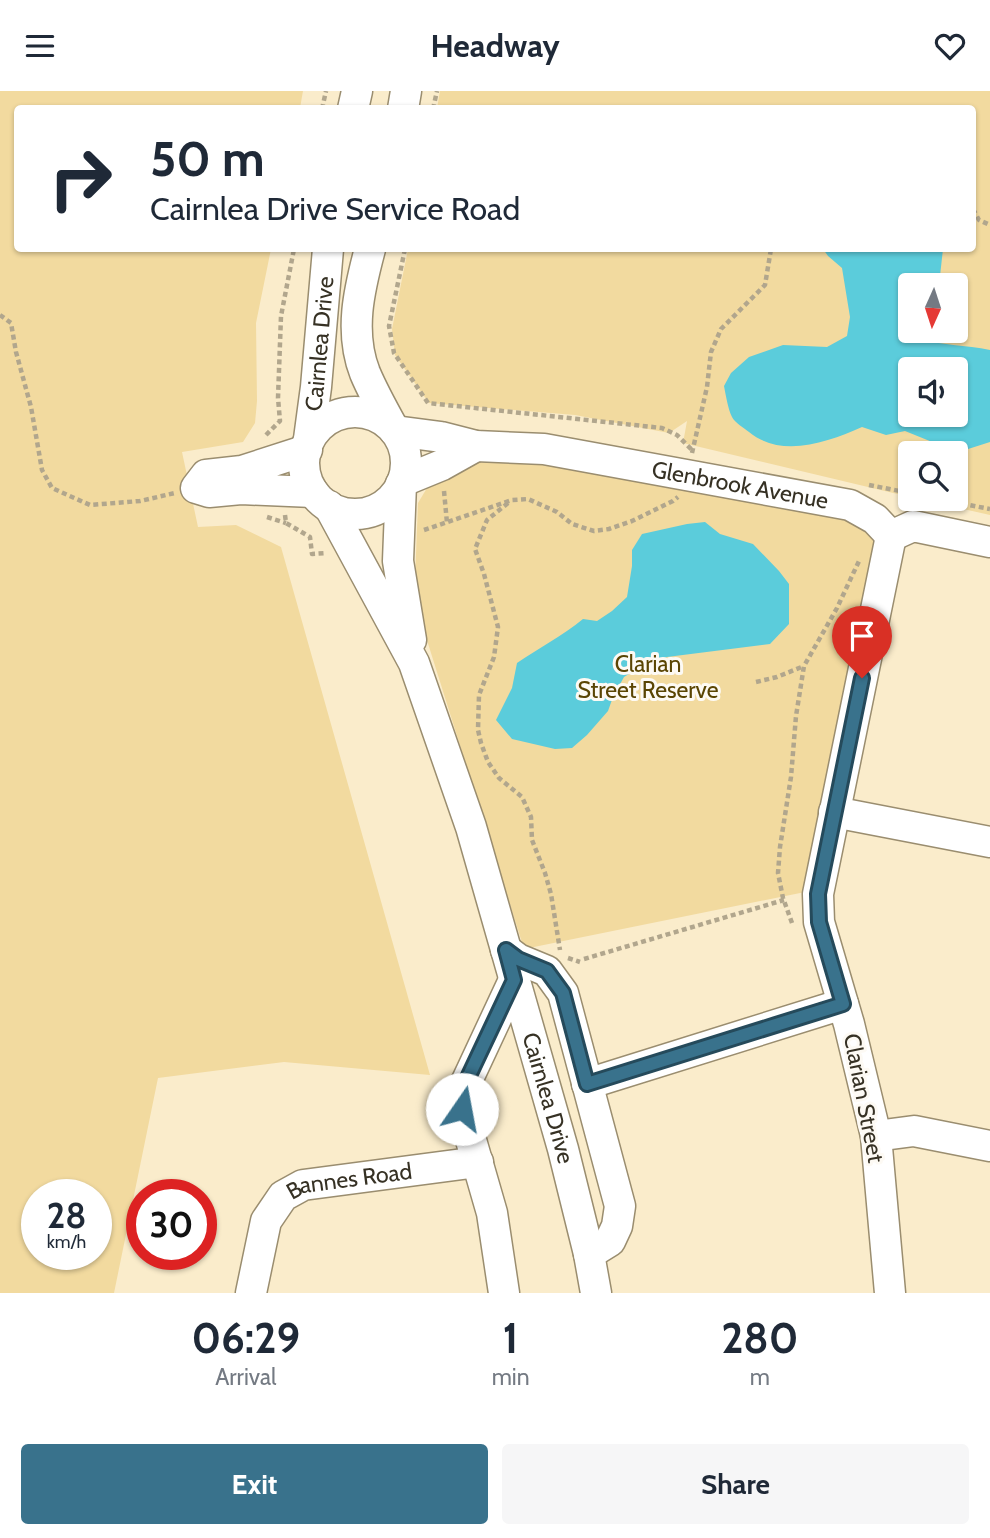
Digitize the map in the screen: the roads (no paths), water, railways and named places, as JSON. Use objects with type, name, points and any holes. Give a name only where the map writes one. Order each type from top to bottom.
[{"type":"street","name":"Cairnlea Drive","points":[[308,445],[328,252]]},
{"type":"street","name":"Cairnlea Drive","points":[[369,252],[359,293],[357,340],[374,394],[394,430]]},
{"type":"street","points":[[308,445],[242,471],[206,475],[196,488],[209,492],[241,489],[280,491],[321,499],[345,513],[366,512],[383,506],[402,482],[406,456],[394,430],[368,413],[354,411],[337,415],[320,425],[308,445],[304,461],[306,476],[321,499]]},
{"type":"street","name":"Glenbrook Avenue","points":[[394,430],[441,437],[476,446],[544,449],[689,463],[849,505],[875,519],[891,536]]},
{"type":"street","points":[[402,482],[442,465],[476,446]]},
{"type":"street","name":"Cairnlea Drive","points":[[402,482],[398,561],[414,663]]},
{"type":"street","name":"Cairnlea Drive","points":[[321,499],[353,551],[414,663],[471,827],[564,1149],[596,1293]]},
{"type":"street","points":[[891,536],[913,526],[990,542]]},
{"type":"street","name":"Clarian Street","points":[[890,1293],[876,1136],[819,922],[818,894],[891,536]]},
{"type":"street","points":[[834,811],[990,842]]},
{"type":"street","points":[[506,950],[518,959],[547,971],[563,993],[620,1206],[617,1226],[610,1241],[589,1254]]},
{"type":"street","points":[[504,1293],[492,1213],[462,1109],[465,1084],[514,980]]},
{"type":"street","points":[[587,1084],[843,1004]]},
{"type":"street","points":[[876,1136],[914,1131],[990,1146]]},
{"type":"street","name":"Bannes Road","points":[[251,1293],[266,1221],[283,1196],[293,1190],[303,1185],[478,1162]]},
{"type":"water","points":[[825,252],[943,252],[940,273],[898,273],[898,343],[935,343],[990,350],[990,442],[968,449],[968,441],[930,441],[905,431],[886,435],[862,427],[820,442],[776,445],[762,440],[735,421],[729,410],[724,386],[731,373],[749,357],[783,345],[827,347],[847,336],[850,317],[842,268]]},
{"type":"water","points":[[705,522],[720,534],[753,544],[779,571],[789,584],[789,624],[770,644],[667,657],[645,664],[624,677],[608,711],[572,748],[555,749],[512,739],[496,720],[512,688],[517,663],[583,619],[597,621],[627,597],[632,550],[642,534]]},
{"type":"park label","name":"Clarian Street Reserve","points":[[648,677]]}]
